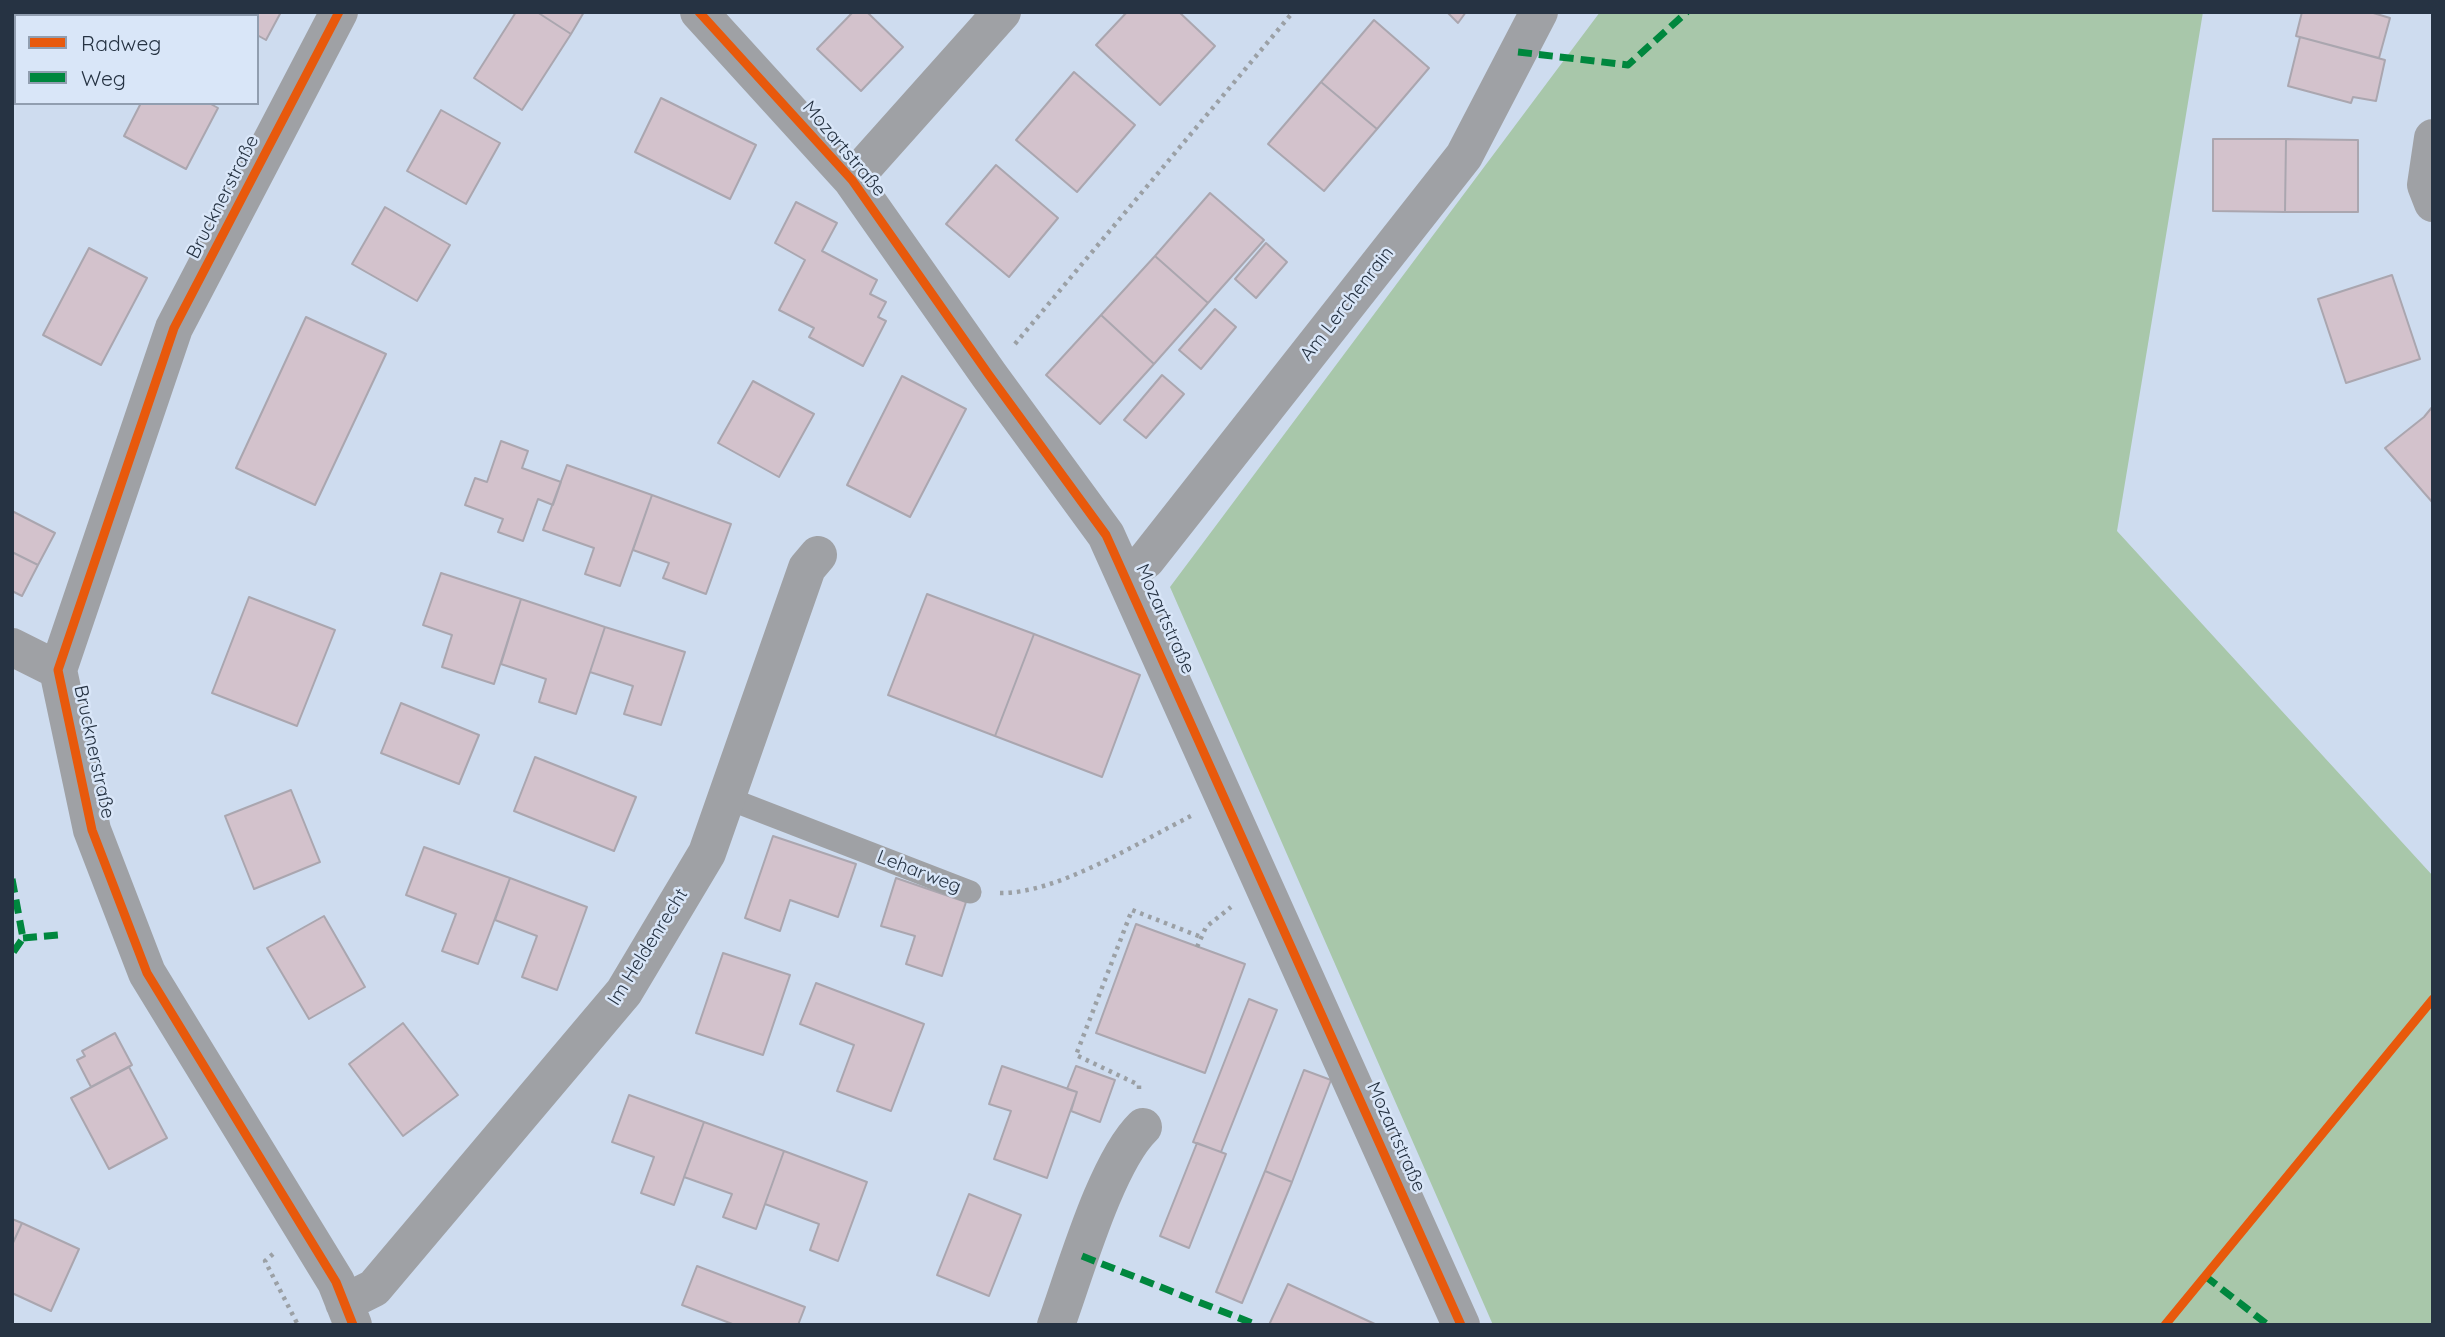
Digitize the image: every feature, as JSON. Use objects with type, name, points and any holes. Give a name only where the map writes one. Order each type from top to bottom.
[{"type":"street","name":"Brucknerstraße","points":[[338,12],[174,328],[58,670],[92,830],[146,973],[306,1231],[336,1282],[348,1314]]},
{"type":"street","name":"Mozartstraße","points":[[699,12],[852,180],[989,375],[1106,534],[1461,1325]]},
{"type":"street","points":[[852,180],[1002,12]]},
{"type":"street","name":"Am Lerchenrain","points":[[1126,574],[1146,561],[1464,156],[1539,12]]},
{"type":"street","points":[[2433,138],[2427,185],[2433,203]]},
{"type":"street","name":"Im Heldenrecht","points":[[348,1314],[374,1288],[624,992],[707,853],[807,568],[818,555]]},
{"type":"street","points":[[12,647],[58,670]]},
{"type":"street","points":[[1056,1325],[1113,1172],[1129,1141],[1143,1127]]},
{"type":"lane","name":"Leharweg","points":[[727,797],[970,892]]},
{"type":"path","points":[[989,375],[1293,12]]},
{"type":"path","points":[[1197,947],[1206,927],[1229,908]]},
{"type":"path","points":[[1143,1127],[1139,1085],[1076,1055],[1132,910],[1201,937]]},
{"type":"path","points":[[265,1261],[298,1325]]},
{"type":"green space","points":[[1600,12],[2203,12],[2117,531],[2433,876],[2433,1325],[1493,1325],[1170,587]]},
{"type":"building","points":[[219,12],[281,12],[266,40],[259,36],[259,14]]},
{"type":"building","points":[[516,12],[537,12],[571,34],[522,110],[474,78]]},
{"type":"building","points":[[537,12],[584,12],[571,34]]},
{"type":"building","points":[[853,12],[867,12],[903,47],[861,91],[817,49]]},
{"type":"building","points":[[1127,12],[1179,12],[1215,46],[1160,105],[1096,45]]},
{"type":"building","points":[[1447,12],[1466,12],[1458,23]]},
{"type":"building","points":[[2302,12],[2370,12],[2390,18],[2379,58],[2296,36]]},
{"type":"building","points":[[1374,20],[1429,68],[1377,129],[1321,82]]},
{"type":"building","points":[[2300,37],[2385,60],[2376,101],[2353,97],[2351,103],[2288,86]]},
{"type":"building","points":[[1074,72],[1135,125],[1077,192],[1016,140]]},
{"type":"building","points":[[1321,82],[1377,129],[1324,191],[1268,144]]},
{"type":"building","points":[[661,98],[756,145],[730,199],[635,152]]},
{"type":"building","points":[[140,105],[213,105],[218,108],[186,169],[124,136]]},
{"type":"building","points":[[441,110],[500,143],[466,204],[407,171]]},
{"type":"building","points":[[2213,139],[2286,139],[2285,212],[2213,211]]},
{"type":"building","points":[[2286,139],[2358,140],[2358,212],[2285,212]]},
{"type":"building","points":[[996,165],[1058,218],[1009,277],[946,224]]},
{"type":"building","points":[[1210,193],[1264,240],[1208,303],[1155,256]]},
{"type":"building","points":[[796,202],[837,223],[822,251],[877,280],[870,294],[886,302],[878,317],[886,321],[863,366],[809,337],[814,328],[779,310],[805,260],[775,243]]},
{"type":"building","points":[[385,207],[450,245],[417,301],[352,264]]},
{"type":"building","points":[[1266,243],[1287,262],[1256,298],[1235,279]]},
{"type":"building","points":[[89,248],[147,278],[101,365],[43,335]]},
{"type":"building","points":[[1155,256],[1208,303],[1154,364],[1101,315]]},
{"type":"building","points":[[2392,275],[2420,359],[2346,383],[2318,299]]},
{"type":"building","points":[[1215,309],[1236,327],[1201,369],[1179,350]]},
{"type":"building","points":[[1101,315],[1154,364],[1100,424],[1046,375]]},
{"type":"building","points":[[306,317],[386,354],[315,505],[236,468]]},
{"type":"building","points":[[1162,375],[1184,394],[1146,438],[1124,420]]},
{"type":"building","points":[[902,376],[966,409],[910,517],[847,485]]},
{"type":"building","points":[[753,381],[814,414],[779,477],[718,443]]},
{"type":"building","points":[[2433,406],[2433,503],[2385,448],[2424,417]]},
{"type":"building","points":[[501,441],[528,451],[522,468],[561,482],[553,505],[538,499],[523,541],[498,532],[503,519],[465,505],[475,478],[487,482]]},
{"type":"building","points":[[567,465],[652,495],[620,586],[585,574],[594,548],[543,530]]},
{"type":"building","points":[[652,495],[731,524],[706,594],[663,578],[669,563],[633,550]]},
{"type":"building","points":[[12,511],[55,533],[38,565],[12,552]]},
{"type":"building","points":[[12,552],[38,565],[22,596],[12,591]]},
{"type":"building","points":[[441,573],[521,599],[494,684],[442,667],[452,635],[423,625]]},
{"type":"building","points":[[927,594],[1034,634],[995,736],[888,695]]},
{"type":"building","points":[[249,597],[335,630],[297,726],[212,693]]},
{"type":"building","points":[[521,599],[605,627],[576,714],[539,702],[546,679],[501,664]]},
{"type":"building","points":[[605,627],[685,652],[661,725],[624,714],[633,686],[590,672]]},
{"type":"building","points":[[1034,634],[1140,675],[1102,777],[995,736]]},
{"type":"building","points":[[401,703],[479,735],[459,784],[381,753]]},
{"type":"building","points":[[535,757],[636,797],[614,851],[514,811]]},
{"type":"building","points":[[291,790],[320,862],[254,889],[225,816]]},
{"type":"building","points":[[773,836],[856,864],[838,917],[790,900],[780,931],[745,918]]},
{"type":"building","points":[[424,847],[510,878],[478,964],[442,951],[456,914],[406,895]]},
{"type":"building","points":[[510,878],[587,907],[557,990],[522,977],[537,936],[495,920]]},
{"type":"building","points":[[896,878],[966,902],[942,976],[906,964],[915,936],[881,926]]},
{"type":"building","points":[[324,916],[365,987],[309,1019],[267,948]]},
{"type":"building","points":[[1136,924],[1245,964],[1205,1073],[1096,1033]]},
{"type":"building","points":[[723,953],[790,975],[763,1055],[696,1033]]},
{"type":"building","points":[[816,983],[924,1024],[891,1111],[837,1091],[854,1045],[800,1024]]},
{"type":"building","points":[[1249,999],[1277,1010],[1221,1152],[1193,1142]]},
{"type":"building","points":[[403,1023],[458,1095],[403,1136],[349,1064]]},
{"type":"building","points":[[115,1033],[132,1065],[91,1087],[77,1060],[85,1056],[82,1051]]},
{"type":"building","points":[[1002,1066],[1077,1092],[1047,1178],[994,1159],[1011,1111],[989,1104]]},
{"type":"building","points":[[1076,1066],[1115,1080],[1100,1122],[1071,1111],[1077,1092],[1067,1089]]},
{"type":"building","points":[[129,1067],[167,1138],[109,1169],[71,1098]]},
{"type":"building","points":[[1304,1070],[1331,1080],[1292,1182],[1265,1171]]},
{"type":"building","points":[[629,1095],[704,1122],[674,1205],[641,1193],[654,1157],[612,1142]]},
{"type":"building","points":[[704,1122],[784,1151],[756,1229],[723,1217],[732,1194],[684,1177]]},
{"type":"building","points":[[1197,1143],[1226,1154],[1189,1248],[1160,1236]]},
{"type":"building","points":[[784,1151],[867,1182],[838,1261],[810,1250],[819,1224],[765,1204]]},
{"type":"building","points":[[1265,1171],[1292,1182],[1242,1303],[1216,1292]]},
{"type":"building","points":[[969,1194],[1021,1215],[989,1296],[937,1275]]},
{"type":"building","points":[[12,1219],[22,1223],[12,1245]]},
{"type":"building","points":[[22,1223],[79,1249],[51,1311],[12,1293],[12,1245]]},
{"type":"building","points":[[697,1266],[805,1307],[798,1325],[735,1325],[682,1305]]},
{"type":"building","points":[[1288,1284],[1377,1325],[1269,1325]]},
{"type":"marked path","points":[[1518,52],[1628,65],[1687,12]]},
{"type":"marked path","points":[[12,879],[23,938],[12,954]]},
{"type":"marked path","points":[[23,938],[58,935]]},
{"type":"marked path","points":[[1082,1256],[1257,1325]]},
{"type":"marked path","points":[[2205,1276],[2268,1325]]},
{"type":"cycle path","points":[[339,12],[174,328],[58,670],[92,830],[147,973],[336,1282],[353,1325]]},
{"type":"cycle path","points":[[699,12],[852,180],[1106,535],[1461,1325]]},
{"type":"cycle path","points":[[2165,1325],[2433,999]]}]
